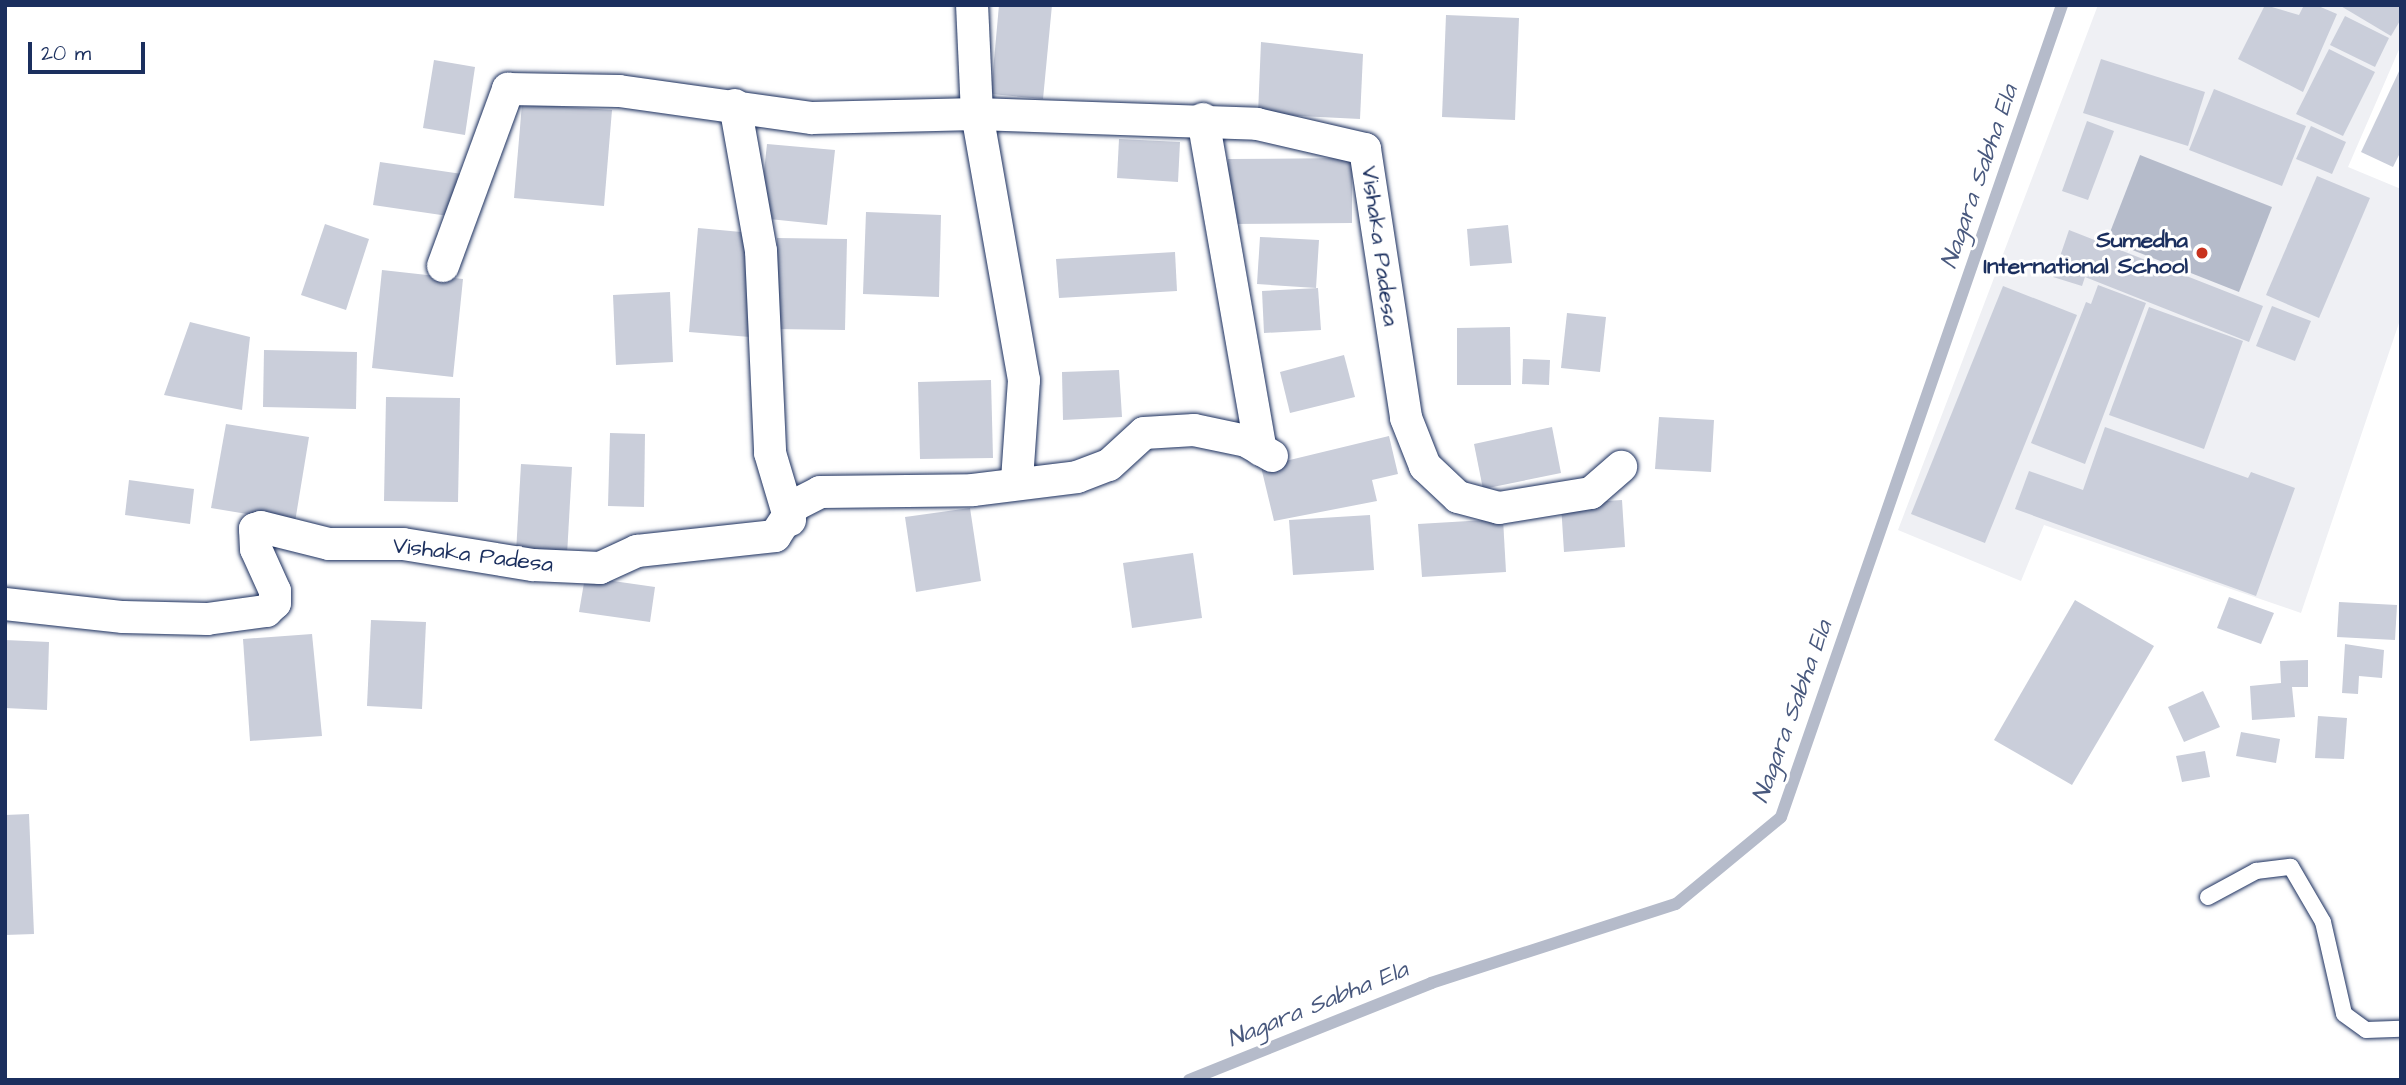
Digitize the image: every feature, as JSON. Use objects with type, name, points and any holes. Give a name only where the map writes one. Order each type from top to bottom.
[{"type":"street","points":[[972,5],[977,114],[1024,380],[1017,480]]},
{"type":"street","name":"Vishaka Padesa","points":[[443,266],[508,89],[562,87],[735,106],[812,118],[977,114],[1257,124],[1365,149],[1406,418],[1425,466],[1458,497],[1499,508],[1591,493],[1621,467]]},
{"type":"street","points":[[735,106],[761,251],[770,453],[790,520]]},
{"type":"street","name":"Vishaka Padesa","points":[[5,604],[123,617],[207,619],[266,611],[275,603],[275,591],[256,549],[255,529],[261,527],[329,544],[403,544],[533,565],[600,568],[636,551],[775,536],[790,520],[795,505],[820,492],[973,490],[1017,480],[1091,472],[1144,433],[1194,430],[1266,453],[1203,120]]},
{"type":"lane","points":[[2208,897],[2256,871],[2291,867],[2323,922],[2344,1014],[2366,1030],[2401,1029]]},
{"type":"shaded area","name":"Sumedha International School","points":[[2098,5],[2401,5],[2401,45],[2348,167],[2401,189],[2401,317],[2301,613],[2044,525],[2021,581],[1898,530]]},
{"type":"water","points":[[2140,155],[2272,207],[2239,292],[2107,240]]},
{"type":"building","points":[[999,5],[1052,5],[1043,99],[991,94]]},
{"type":"building","points":[[2265,5],[2299,15],[2304,5],[2316,5],[2337,14],[2303,92],[2238,59]]},
{"type":"building","points":[[2339,5],[2401,5],[2401,19],[2391,36]]},
{"type":"building","points":[[1446,15],[1519,18],[1515,120],[1442,117]]},
{"type":"building","points":[[2345,16],[2389,38],[2375,67],[2330,45]]},
{"type":"building","points":[[1261,42],[1363,54],[1360,119],[1258,114]]},
{"type":"building","points":[[2329,49],[2375,72],[2343,136],[2296,114]]},
{"type":"building","points":[[2101,59],[2205,92],[2188,146],[2083,113]]},
{"type":"building","points":[[434,60],[475,67],[465,135],[423,128]]},
{"type":"building","points":[[2401,67],[2401,151],[2393,167],[2361,152]]},
{"type":"building","points":[[2214,89],[2306,126],[2282,186],[2189,150]]},
{"type":"building","points":[[522,104],[612,110],[604,206],[514,198]]},
{"type":"building","points":[[2087,121],[2114,131],[2088,200],[2062,191]]},
{"type":"building","points":[[2311,126],[2346,142],[2332,174],[2296,159]]},
{"type":"building","points":[[1119,139],[1180,142],[1178,182],[1117,178]]},
{"type":"building","points":[[767,144],[835,150],[827,225],[759,218]]},
{"type":"building","points":[[1352,158],[1352,223],[1228,224],[1228,159]]},
{"type":"building","points":[[380,162],[462,174],[455,217],[373,205]]},
{"type":"building","points":[[2317,176],[2370,198],[2319,318],[2266,295]]},
{"type":"building","points":[[866,212],[941,215],[939,297],[863,294]]},
{"type":"building","points":[[325,224],[369,239],[346,310],[301,295]]},
{"type":"building","points":[[1508,225],[1512,263],[1470,266],[1467,229]]},
{"type":"building","points":[[698,228],[752,233],[750,337],[689,332]]},
{"type":"building","points":[[2069,230],[2263,306],[2249,342],[2085,277],[2082,286],[2053,277]]},
{"type":"building","points":[[1260,237],[1319,240],[1316,288],[1257,284]]},
{"type":"building","points":[[777,238],[847,239],[845,330],[775,329]]},
{"type":"building","points":[[1175,252],[1177,291],[1059,298],[1056,259]]},
{"type":"building","points":[[382,270],[463,279],[453,377],[372,368]]},
{"type":"building","points":[[2098,285],[2146,303],[2085,464],[2031,443],[2086,302],[2091,304]]},
{"type":"building","points":[[2003,286],[2077,315],[1985,543],[1911,514]]},
{"type":"building","points":[[1318,288],[1321,330],[1264,333],[1262,291]]},
{"type":"building","points":[[670,292],[673,362],[616,365],[613,295]]},
{"type":"building","points":[[2272,306],[2311,321],[2295,361],[2256,346]]},
{"type":"building","points":[[2149,307],[2243,341],[2204,449],[2109,415]]},
{"type":"building","points":[[1567,313],[1606,317],[1600,372],[1561,368]]},
{"type":"building","points":[[190,322],[250,337],[242,410],[164,395]]},
{"type":"building","points":[[1510,327],[1511,385],[1457,385],[1457,328]]},
{"type":"building","points":[[264,350],[357,352],[356,409],[263,407]]},
{"type":"building","points":[[1344,355],[1355,397],[1290,413],[1280,372]]},
{"type":"building","points":[[1523,359],[1550,360],[1549,385],[1522,384]]},
{"type":"building","points":[[1119,370],[1122,417],[1063,420],[1062,372]]},
{"type":"building","points":[[991,380],[993,458],[920,459],[918,382]]},
{"type":"building","points":[[386,397],[460,398],[458,502],[384,501]]},
{"type":"building","points":[[1659,417],[1714,420],[1711,472],[1655,469]]},
{"type":"building","points":[[226,424],[309,437],[295,522],[211,508]]},
{"type":"building","points":[[1552,427],[1561,473],[1483,489],[1474,444]]},
{"type":"building","points":[[2105,427],[2248,478],[2251,472],[2295,488],[2256,596],[2015,509],[2029,471],[2083,490]]},
{"type":"building","points":[[610,433],[645,434],[644,507],[608,506]]},
{"type":"building","points":[[1389,436],[1398,474],[1372,480],[1377,501],[1274,521],[1261,467]]},
{"type":"building","points":[[521,464],[572,467],[567,555],[516,553]]},
{"type":"building","points":[[129,480],[194,489],[190,524],[125,515]]},
{"type":"building","points":[[1622,500],[1625,547],[1564,552],[1561,504]]},
{"type":"building","points":[[970,508],[981,581],[916,592],[905,517]]},
{"type":"building","points":[[1370,515],[1374,570],[1293,575],[1289,520]]},
{"type":"building","points":[[1503,519],[1506,572],[1422,577],[1418,524]]},
{"type":"building","points":[[1193,553],[1202,618],[1132,628],[1123,563]]},
{"type":"building","points":[[585,577],[655,587],[650,622],[579,612]]},
{"type":"building","points":[[2229,597],[2274,613],[2261,644],[2217,628]]},
{"type":"building","points":[[2075,600],[2154,646],[2072,785],[1994,740]]},
{"type":"building","points":[[2339,602],[2397,605],[2395,640],[2337,637]]},
{"type":"building","points":[[371,620],[426,622],[422,709],[367,706]]},
{"type":"building","points":[[312,634],[322,736],[250,741],[243,639]]},
{"type":"building","points":[[5,640],[49,642],[47,710],[5,708]]},
{"type":"building","points":[[2345,644],[2384,650],[2382,678],[2359,676],[2358,694],[2342,693]]},
{"type":"building","points":[[2308,660],[2308,687],[2292,687],[2295,717],[2252,720],[2250,686],[2281,683],[2280,661]]},
{"type":"building","points":[[2203,691],[2220,727],[2184,742],[2168,707]]},
{"type":"building","points":[[2318,716],[2347,718],[2344,759],[2315,758]]},
{"type":"building","points":[[2241,732],[2280,739],[2276,763],[2236,756]]},
{"type":"building","points":[[2205,751],[2210,777],[2182,782],[2176,756]]},
{"type":"building","points":[[29,814],[34,934],[5,935],[5,815]]},
{"type":"waterway","name":"Nagara Sabha Ela","points":[[1189,1080],[1431,983],[1676,904],[1781,817],[2062,5]]},
{"type":"place","name":"Sumedha International School","points":[[2202,253]]}]
